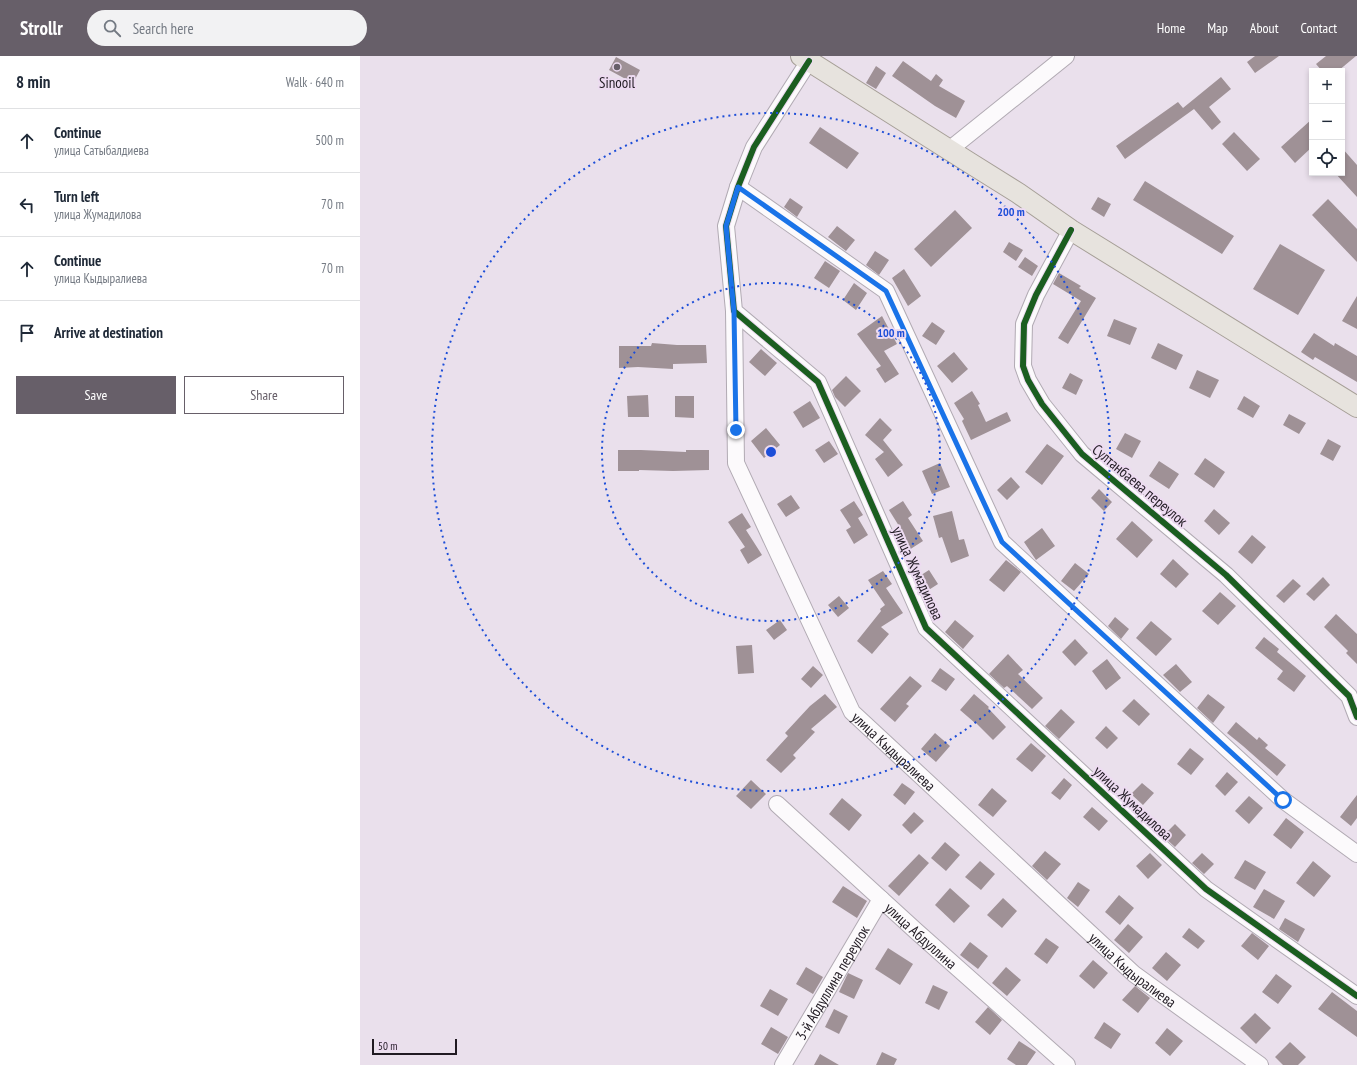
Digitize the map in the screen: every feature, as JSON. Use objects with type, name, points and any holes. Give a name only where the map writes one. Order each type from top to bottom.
[{"type":"main road","points":[[805,58],[1018,193],[1072,230],[1357,406]]},
{"type":"street","points":[[949,150],[1066,56]]},
{"type":"street","points":[[734,312],[726,226],[738,187],[754,147],[805,58]]},
{"type":"street","points":[[738,187],[886,291],[1002,542],[1283,800],[1357,854]]},
{"type":"street","name":"Султанбаева переулок","points":[[1072,230],[1036,296],[1024,324],[1023,366],[1028,380],[1042,404],[1082,454],[1226,575],[1349,696],[1357,717]]},
{"type":"street","name":"улица Жумадилова","points":[[734,312],[818,382],[926,628],[1206,889],[1357,996]]},
{"type":"street","name":"улица Кыдыралиева","points":[[734,312],[736,463],[852,712],[1134,974],[1260,1065]]},
{"type":"street","name":"улица Абдуллина","points":[[777,804],[881,900],[1056,1057],[1067,1065]]},
{"type":"street","name":"3-й Абдуллина переулок","points":[[782,1065],[881,900]]},
{"type":"building","points":[[1255,56],[1279,56],[1255,73],[1247,62]]},
{"type":"building","points":[[1326,56],[1356,56],[1342,68],[1319,68],[1316,64]]},
{"type":"building","points":[[616,57],[640,70],[633,83],[609,70]]},
{"type":"building","points":[[903,61],[931,81],[936,74],[943,80],[939,86],[965,101],[956,118],[935,106],[892,76]]},
{"type":"building","points":[[876,66],[886,73],[876,89],[866,83]]},
{"type":"building","points":[[1221,77],[1231,89],[1209,107],[1221,122],[1212,130],[1194,109],[1125,159],[1116,146],[1178,102],[1183,108]]},
{"type":"building","points":[[1309,122],[1309,150],[1295,163],[1281,147]]},
{"type":"building","points":[[820,127],[859,153],[847,169],[809,143]]},
{"type":"building","points":[[1234,132],[1260,159],[1247,171],[1222,144]]},
{"type":"building","points":[[1345,151],[1357,165],[1357,197],[1338,176],[1345,176]]},
{"type":"building","points":[[1145,181],[1234,236],[1222,254],[1133,200]]},
{"type":"building","points":[[1098,197],[1111,204],[1104,217],[1091,209]]},
{"type":"building","points":[[790,198],[803,207],[797,217],[784,207]]},
{"type":"building","points":[[1328,199],[1357,229],[1357,262],[1312,215]]},
{"type":"building","points":[[955,210],[972,228],[931,267],[914,249]]},
{"type":"building","points":[[837,226],[855,240],[846,251],[828,237]]},
{"type":"building","points":[[1009,242],[1023,250],[1016,261],[1003,252]]},
{"type":"building","points":[[1280,244],[1325,270],[1298,315],[1253,289]]},
{"type":"building","points":[[875,251],[889,260],[879,275],[866,265]]},
{"type":"building","points":[[1025,257],[1038,266],[1032,276],[1018,267]]},
{"type":"building","points":[[825,261],[840,271],[829,288],[814,278]]},
{"type":"building","points":[[904,269],[921,296],[908,306],[892,278]]},
{"type":"building","points":[[1059,273],[1081,286],[1079,288],[1096,298],[1068,344],[1058,338],[1081,301],[1053,284]]},
{"type":"building","points":[[854,283],[867,293],[856,310],[843,300]]},
{"type":"building","points":[[1357,296],[1357,329],[1342,321]]},
{"type":"building","points":[[882,316],[897,344],[884,351],[899,374],[885,383],[876,369],[881,366],[857,334]]},
{"type":"building","points":[[1114,319],[1137,328],[1130,345],[1107,336]]},
{"type":"building","points":[[932,322],[945,331],[936,345],[922,336]]},
{"type":"building","points":[[1314,333],[1334,346],[1335,343],[1357,356],[1357,382],[1315,357],[1313,360],[1301,352]]},
{"type":"building","points":[[652,343],[706,345],[707,363],[673,364],[673,369],[638,367],[619,368],[619,346],[651,346]]},
{"type":"building","points":[[1158,343],[1183,355],[1176,370],[1151,358]]},
{"type":"building","points":[[761,349],[777,363],[765,376],[749,362]]},
{"type":"building","points":[[954,352],[968,369],[952,383],[937,366]]},
{"type":"building","points":[[1197,370],[1219,380],[1210,398],[1189,388]]},
{"type":"building","points":[[1070,373],[1083,380],[1076,395],[1062,388]]},
{"type":"building","points":[[846,376],[861,391],[845,407],[835,397],[832,390]]},
{"type":"building","points":[[972,391],[980,404],[978,405],[986,422],[1007,412],[1011,421],[971,440],[962,421],[964,419],[954,403]]},
{"type":"building","points":[[648,395],[649,417],[628,417],[627,396]]},
{"type":"building","points":[[675,396],[694,396],[694,418],[675,417]]},
{"type":"building","points":[[1244,396],[1260,406],[1253,418],[1237,409]]},
{"type":"building","points":[[810,401],[820,418],[803,428],[793,412]]},
{"type":"building","points":[[1289,414],[1306,423],[1299,434],[1283,425]]},
{"type":"building","points":[[880,418],[892,430],[883,440],[903,465],[888,477],[875,459],[884,452],[865,435]]},
{"type":"building","points":[[766,428],[780,445],[764,458],[751,441]]},
{"type":"building","points":[[1125,433],[1141,441],[1132,458],[1116,449]]},
{"type":"building","points":[[1328,439],[1341,446],[1333,461],[1320,454]]},
{"type":"building","points":[[829,441],[838,454],[824,463],[815,450]]},
{"type":"building","points":[[1047,444],[1064,456],[1042,485],[1025,472]]},
{"type":"building","points":[[618,450],[686,452],[686,450],[709,450],[709,470],[618,471]]},
{"type":"building","points":[[1205,458],[1225,472],[1214,488],[1194,474]]},
{"type":"building","points":[[1159,461],[1179,474],[1169,489],[1149,476]]},
{"type":"building","points":[[940,463],[950,487],[932,494],[922,471]]},
{"type":"building","points":[[1011,477],[1020,487],[1007,500],[997,490]]},
{"type":"building","points":[[1099,489],[1112,502],[1104,511],[1091,498]]},
{"type":"building","points":[[791,495],[800,508],[786,517],[777,504]]},
{"type":"building","points":[[854,501],[863,515],[858,518],[868,535],[854,544],[846,530],[851,527],[840,510]]},
{"type":"building","points":[[903,501],[912,515],[908,518],[923,541],[909,550],[900,536],[904,534],[889,510]]},
{"type":"building","points":[[1214,509],[1230,523],[1219,535],[1204,521]]},
{"type":"building","points":[[952,511],[959,540],[964,539],[969,556],[951,563],[942,537],[939,538],[933,516]]},
{"type":"building","points":[[742,513],[751,527],[746,530],[762,555],[748,564],[740,550],[745,547],[728,522]]},
{"type":"building","points":[[1132,521],[1153,540],[1137,558],[1116,539]]},
{"type":"building","points":[[1042,528],[1055,546],[1036,560],[1024,542]]},
{"type":"building","points":[[1252,535],[1266,547],[1252,564],[1238,552]]},
{"type":"building","points":[[1173,559],[1189,574],[1176,588],[1160,574]]},
{"type":"building","points":[[1006,560],[1021,572],[1004,592],[989,580]]},
{"type":"building","points":[[1075,563],[1089,574],[1074,591],[1061,581]]},
{"type":"building","points":[[929,570],[938,584],[924,593],[915,579]]},
{"type":"building","points":[[883,571],[892,584],[886,588],[903,613],[881,627],[889,634],[872,654],[857,641],[881,611],[880,609],[885,605],[868,580]]},
{"type":"building","points":[[1323,577],[1330,585],[1314,601],[1306,594]]},
{"type":"building","points":[[1293,579],[1301,586],[1284,603],[1276,596]]},
{"type":"building","points":[[1220,592],[1236,606],[1218,625],[1202,611]]},
{"type":"building","points":[[839,596],[849,608],[838,617],[828,605]]},
{"type":"building","points":[[1336,614],[1357,634],[1357,664],[1346,653],[1348,651],[1324,627]]},
{"type":"building","points":[[1115,617],[1129,629],[1121,639],[1108,626]]},
{"type":"building","points":[[780,620],[787,630],[774,640],[766,630]]},
{"type":"building","points":[[955,620],[974,636],[963,649],[945,632]]},
{"type":"building","points":[[1151,621],[1172,639],[1156,656],[1136,638]]},
{"type":"building","points":[[1264,637],[1279,649],[1277,652],[1306,676],[1294,692],[1277,679],[1283,671],[1255,648]]},
{"type":"building","points":[[1075,639],[1088,653],[1075,666],[1062,652]]},
{"type":"building","points":[[752,645],[754,673],[738,674],[736,646]]},
{"type":"building","points":[[1008,654],[1023,670],[1018,674],[1043,698],[1032,709],[1007,686],[1004,688],[989,674]]},
{"type":"building","points":[[1107,659],[1121,678],[1106,690],[1092,671]]},
{"type":"building","points":[[1176,664],[1192,682],[1180,692],[1163,675]]},
{"type":"building","points":[[813,666],[823,675],[811,688],[801,679]]},
{"type":"building","points":[[940,668],[955,679],[946,691],[931,681]]},
{"type":"building","points":[[910,676],[922,686],[906,704],[909,706],[895,722],[880,709]]},
{"type":"building","points":[[825,694],[837,707],[811,729],[815,732],[793,755],[796,758],[781,773],[766,760],[788,736],[785,733],[810,706]]},
{"type":"building","points":[[974,694],[989,707],[988,708],[1006,727],[993,740],[975,722],[960,710]]},
{"type":"building","points":[[1208,694],[1225,707],[1213,723],[1197,708]]},
{"type":"building","points":[[1134,699],[1150,714],[1139,726],[1122,711]]},
{"type":"building","points":[[1061,709],[1075,722],[1059,739],[1045,726]]},
{"type":"building","points":[[1236,722],[1257,740],[1259,737],[1268,745],[1265,748],[1286,765],[1277,776],[1227,733]]},
{"type":"building","points":[[1106,726],[1118,738],[1107,749],[1095,738]]},
{"type":"building","points":[[935,733],[950,746],[936,762],[921,749]]},
{"type":"building","points":[[1031,743],[1046,756],[1032,772],[1016,759]]},
{"type":"building","points":[[1190,748],[1204,759],[1191,775],[1177,764]]},
{"type":"building","points":[[1227,772],[1238,782],[1225,796],[1215,786]]},
{"type":"building","points":[[1064,778],[1072,785],[1060,800],[1051,793]]},
{"type":"building","points":[[751,780],[766,794],[751,809],[736,796]]},
{"type":"building","points":[[902,783],[915,792],[905,805],[893,795]]},
{"type":"building","points":[[1142,783],[1154,793],[1143,805],[1131,794]]},
{"type":"building","points":[[992,788],[1007,801],[993,817],[978,805]]},
{"type":"building","points":[[1357,795],[1357,818],[1351,826],[1340,817]]},
{"type":"building","points":[[1249,796],[1263,808],[1249,824],[1235,811]]},
{"type":"building","points":[[842,798],[862,815],[849,831],[829,814]]},
{"type":"building","points":[[1092,807],[1108,821],[1099,831],[1083,817]]},
{"type":"building","points":[[914,812],[924,821],[911,834],[902,825]]},
{"type":"building","points":[[1286,818],[1304,832],[1291,849],[1273,835]]},
{"type":"building","points":[[1175,824],[1186,835],[1175,847],[1163,836]]},
{"type":"building","points":[[945,842],[960,855],[946,871],[931,858]]},
{"type":"building","points":[[1045,851],[1061,864],[1047,880],[1032,866]]},
{"type":"building","points":[[1150,853],[1162,865],[1148,879],[1136,866]]},
{"type":"building","points":[[1202,853],[1214,864],[1204,874],[1192,863]]},
{"type":"building","points":[[919,854],[929,863],[899,896],[888,886]]},
{"type":"building","points":[[1245,860],[1266,872],[1255,890],[1234,878]]},
{"type":"building","points":[[980,861],[995,874],[981,890],[965,877]]},
{"type":"building","points":[[1313,861],[1331,876],[1314,897],[1296,883]]},
{"type":"building","points":[[1078,882],[1090,890],[1078,907],[1067,898]]},
{"type":"building","points":[[843,886],[867,901],[857,918],[832,902]]},
{"type":"building","points":[[950,888],[970,906],[954,923],[935,905]]},
{"type":"building","points":[[1264,889],[1285,901],[1274,919],[1253,907]]},
{"type":"building","points":[[1119,895],[1134,908],[1120,925],[1105,912]]},
{"type":"building","points":[[1003,898],[1017,911],[1002,928],[987,915]]},
{"type":"building","points":[[1285,918],[1305,929],[1298,942],[1279,929]]},
{"type":"building","points":[[1128,924],[1143,937],[1129,953],[1114,940]]},
{"type":"building","points":[[1189,928],[1205,941],[1198,949],[1182,937]]},
{"type":"building","points":[[1252,933],[1269,946],[1258,960],[1241,946]]},
{"type":"building","points":[[1046,938],[1059,947],[1047,964],[1034,954]]},
{"type":"building","points":[[970,942],[988,956],[978,969],[960,955]]},
{"type":"building","points":[[888,948],[913,964],[900,985],[875,969]]},
{"type":"building","points":[[1166,952],[1181,965],[1167,981],[1152,968]]},
{"type":"building","points":[[1093,960],[1108,973],[1094,989],[1079,976]]},
{"type":"building","points":[[806,967],[823,977],[813,994],[796,984]]},
{"type":"building","points":[[1006,967],[1021,980],[1007,996],[992,983]]},
{"type":"building","points":[[848,973],[863,980],[854,999],[839,992]]},
{"type":"building","points":[[1276,974],[1292,986],[1278,1004],[1262,992]]},
{"type":"building","points":[[933,985],[948,992],[939,1010],[925,1003]]},
{"type":"building","points":[[1135,986],[1150,998],[1138,1013],[1122,1000]]},
{"type":"building","points":[[770,989],[788,999],[778,1016],[760,1006]]},
{"type":"building","points":[[1332,992],[1357,1011],[1357,1037],[1318,1009]]},
{"type":"building","points":[[988,1007],[1002,1020],[990,1035],[975,1022]]},
{"type":"building","points":[[834,1009],[848,1016],[839,1034],[825,1027]]},
{"type":"building","points":[[1255,1013],[1271,1028],[1256,1044],[1240,1028]]},
{"type":"building","points":[[1104,1022],[1121,1034],[1111,1049],[1094,1038]]},
{"type":"building","points":[[771,1027],[788,1037],[778,1054],[761,1044]]},
{"type":"building","points":[[1167,1028],[1183,1041],[1170,1056],[1155,1043]]},
{"type":"building","points":[[1019,1041],[1036,1052],[1027,1065],[1016,1065],[1007,1059]]},
{"type":"building","points":[[1290,1042],[1306,1057],[1298,1065],[1283,1065],[1275,1057]]},
{"type":"building","points":[[882,1052],[897,1059],[894,1065],[876,1065]]},
{"type":"building","points":[[820,1054],[839,1065],[814,1065]]},
{"type":"cycle path","points":[[809,61],[754,147],[738,187],[726,226],[734,311],[818,382],[926,628],[1206,889],[1357,996]]},
{"type":"cycle path","points":[[1071,230],[1036,295],[1024,324],[1023,366],[1028,380],[1042,404],[1082,454],[1226,575],[1349,696],[1357,717]]},
{"type":"place","name":"Sinooil","points":[[617,67]]},
{"type":"route","points":[[736,430],[734,312],[726,226],[738,187],[886,291],[1002,542],[1283,800]]}]
